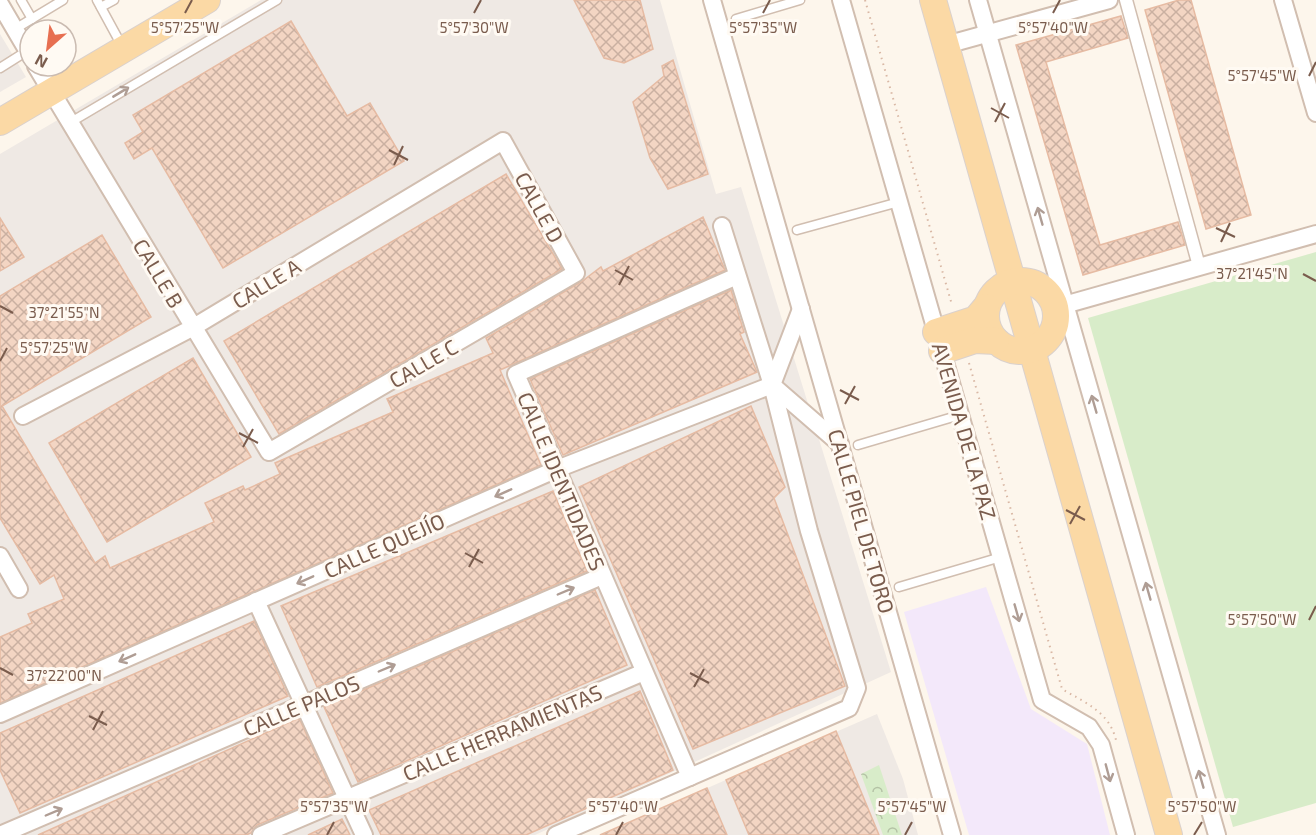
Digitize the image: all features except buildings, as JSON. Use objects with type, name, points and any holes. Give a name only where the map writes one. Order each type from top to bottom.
[{"type":"main road","points":[[0,122],[207,0]]},
{"type":"main road","points":[[933,0],[1169,835]]},
{"type":"main road","points":[[1013,281],[1033,282],[1043,288],[1060,306],[1054,328],[1048,338],[1032,349],[1018,351],[996,341],[950,338],[976,319],[1000,287],[1013,281]]},
{"type":"main road","points":[[986,307],[989,331],[996,341]]},
{"type":"street","name":"CALLE PIEL DE TORO","points":[[712,0],[952,835]]},
{"type":"street","name":"AVENIDA DE LA PAZ","points":[[841,0],[899,202],[950,338],[960,415],[1042,700],[1089,727],[1101,745],[1126,835]]},
{"type":"street","points":[[978,0],[1060,306],[1217,835]]},
{"type":"street","points":[[946,45],[1109,0]]},
{"type":"street","points":[[1126,0],[1199,266]]},
{"type":"street","points":[[1283,0],[1316,113]]},
{"type":"street","points":[[0,4],[18,34]]},
{"type":"street","name":"CALLE B","points":[[43,78],[192,328],[269,452]]},
{"type":"street","name":"CALLE A","points":[[23,416],[192,328],[503,141]]},
{"type":"street","name":"CALLE D","points":[[503,141],[576,273]]},
{"type":"street","points":[[556,835],[849,708],[857,688],[809,531],[772,385],[722,226]]},
{"type":"street","points":[[1060,306],[1316,234]]},
{"type":"street","name":"CALLE C","points":[[269,452],[576,273]]},
{"type":"street","name":"CALLE IDENTIDADES","points":[[690,777],[516,374],[737,276]]},
{"type":"street","points":[[772,385],[801,309]]},
{"type":"street","points":[[772,385],[840,444]]},
{"type":"street","name":"CALLE QUEJÍO","points":[[0,714],[557,469],[772,385]]},
{"type":"street","points":[[0,556],[19,589]]},
{"type":"street","name":"CALLE PALOS","points":[[2,833],[602,576]]},
{"type":"street","points":[[256,601],[364,835]]},
{"type":"street","name":"CALLE HERRAMIENTAS","points":[[261,835],[644,672]]},
{"type":"lane","points":[[21,0],[31,18]]},
{"type":"lane","points":[[34,18],[63,0]]},
{"type":"lane","points":[[114,0],[99,4],[124,49]]},
{"type":"lane","points":[[70,122],[277,0]]},
{"type":"lane","points":[[736,19],[800,0]]},
{"type":"lane","points":[[0,68],[18,59]]},
{"type":"lane","points":[[797,230],[899,202]]},
{"type":"lane","points":[[858,445],[960,415]]},
{"type":"lane","points":[[899,587],[1001,557]]},
{"type":"path","points":[[865,0],[950,338],[1062,689],[1102,713],[1112,725],[1118,747]]},
{"type":"shaded area","points":[[261,0],[660,0],[716,194],[741,187],[891,672],[535,835],[0,835],[0,154]]},
{"type":"shaded area","points":[[0,34],[18,64],[18,78],[24,78],[0,92]]},
{"type":"shaded area","points":[[986,587],[1031,709],[1087,744],[1110,835],[969,835],[904,612]]},
{"type":"shaded area","points":[[877,714],[903,779],[918,835],[600,835]]},
{"type":"green space","points":[[1316,252],[1316,803],[1233,827],[1088,318]]},
{"type":"green space","points":[[879,765],[902,835],[883,835],[861,774]]}]
